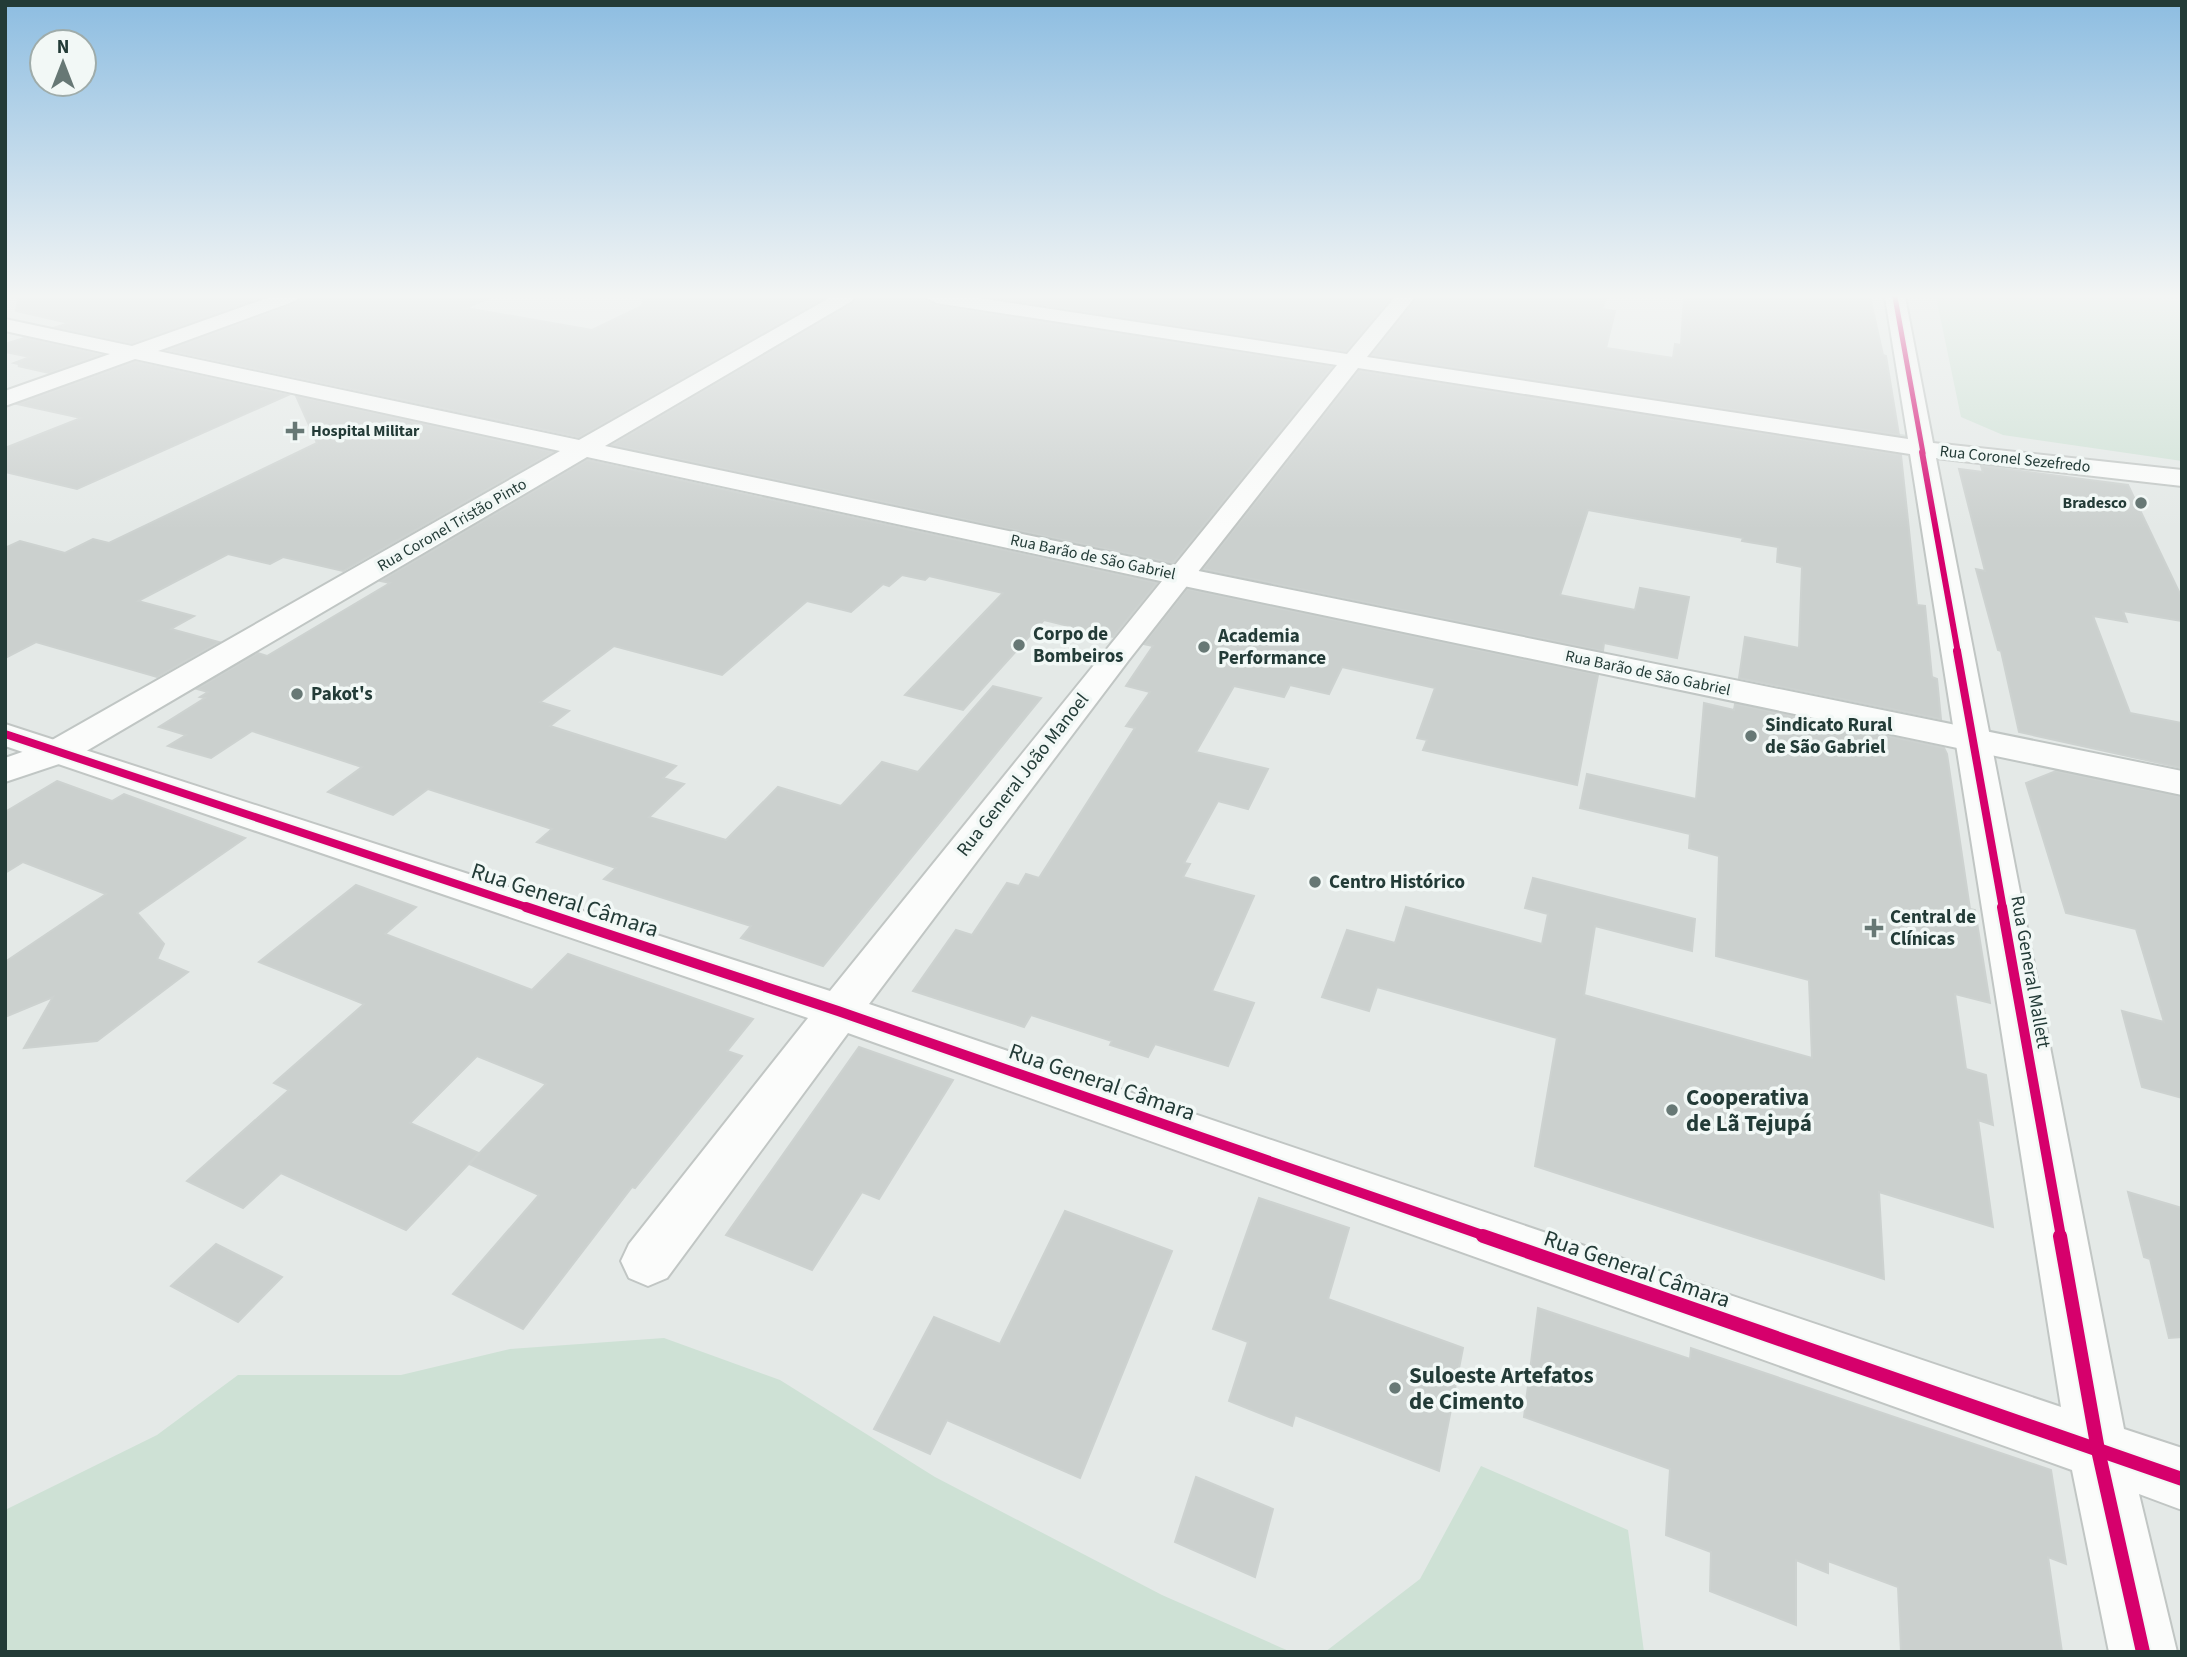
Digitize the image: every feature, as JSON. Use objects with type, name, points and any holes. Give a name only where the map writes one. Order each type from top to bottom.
[{"type":"street","points":[[5,387],[45,374]]},
{"type":"street","points":[[5,399],[64,374]]},
{"type":"street","name":"Rua Barão de São Gabriel","points":[[242,374],[1179,576],[2182,783]]},
{"type":"street","name":"Rua Coronel Tristão Pinto","points":[[5,771],[58,752],[711,374]]},
{"type":"street","name":"Rua General João Manoel","points":[[648,1261],[838,1011],[1179,576],[1342,374]]},
{"type":"street","name":"Rua Coronel Sezefredo","points":[[1452,374],[1921,448],[2182,478]]},
{"type":"street","name":"Rua General Mallett","points":[[1909,374],[2098,1450],[2143,1652]]},
{"type":"street","points":[[1916,417],[2011,458]]},
{"type":"street","name":"Rua General Câmara","points":[[5,734],[838,1011],[2182,1479]]},
{"type":"shaded area","points":[[1403,374],[1507,374],[1907,435],[1909,453]]},
{"type":"green space","points":[[1952,374],[2182,374],[2182,461],[2003,435],[1961,417]]},
{"type":"green space","points":[[664,1338],[780,1380],[935,1477],[1162,1595],[1291,1652],[5,1652],[5,1510],[157,1435],[238,1375],[401,1375],[510,1349]]},
{"type":"green space","points":[[1481,1466],[1628,1530],[1644,1652],[1325,1652],[1420,1579]]},
{"type":"building","points":[[100,374],[192,374],[288,395],[77,489],[5,472],[5,448],[81,418],[17,404]]},
{"type":"building","points":[[283,374],[690,374],[579,437]]},
{"type":"building","points":[[732,374],[1326,374],[1173,563],[612,445]]},
{"type":"building","points":[[1356,374],[1380,374],[1901,455],[1917,605],[1925,606],[1932,677],[1937,679],[1941,719],[1739,678],[1745,637],[1799,648],[1802,567],[1777,562],[1778,547],[1742,541],[1743,538],[1588,510],[1560,595],[1635,610],[1640,588],[1689,597],[1677,658],[1604,643],[1603,651],[1203,569]]},
{"type":"building","points":[[1499,374],[1889,374],[1899,435]]},
{"type":"building","points":[[296,396],[553,452],[343,571],[283,557],[270,564],[228,554],[138,601],[194,616],[171,629],[219,642],[157,677],[36,642],[5,658],[5,548],[20,541],[65,553],[93,539],[109,543],[317,443]]},
{"type":"building","points":[[587,460],[1157,583],[1113,637],[1044,620],[963,710],[905,695],[1003,593],[929,576],[925,580],[902,575],[889,586],[883,584],[851,612],[807,601],[722,675],[614,646],[540,702],[569,711],[550,726],[676,766],[663,778],[684,784],[649,817],[726,840],[778,787],[841,806],[882,762],[918,772],[993,686],[1041,698],[823,966],[741,938],[751,926],[604,879],[616,868],[537,842],[552,829],[428,789],[393,815],[328,792],[362,767],[252,731],[211,758],[168,746],[186,735],[159,727],[205,698],[200,697],[208,692],[197,689],[258,653],[267,656],[390,583],[381,581]]},
{"type":"building","points":[[1981,466],[2128,485],[2182,598],[2182,621],[2123,611],[2127,622],[2093,616],[2130,713],[2182,723],[2182,768],[2019,732],[2001,651],[1998,650],[1976,569],[1985,571],[1959,469],[1983,472]]},
{"type":"building","points":[[1187,589],[1598,675],[1577,785],[1423,750],[1427,740],[1417,738],[1435,688],[1342,667],[1329,694],[1290,685],[1284,697],[1234,686],[1196,752],[1268,769],[1248,809],[1218,801],[1184,863],[1190,864],[1183,877],[1254,896],[1212,991],[1254,1003],[1228,1066],[1155,1044],[1148,1057],[1110,1045],[1112,1041],[1031,1015],[1024,1027],[913,991],[956,930],[972,935],[1007,883],[1019,886],[1026,874],[1039,878],[1135,728],[1126,726],[1150,692],[1126,686],[1153,646],[1144,644]]},
{"type":"building","points":[[1704,703],[1734,710],[1735,704],[1944,748],[1947,754],[1970,909],[1975,910],[1990,1003],[1955,994],[1966,1069],[1986,1075],[1993,1125],[1978,1120],[1993,1227],[1879,1192],[1884,1279],[1535,1166],[1557,1038],[1377,987],[1369,1011],[1322,997],[1347,930],[1395,943],[1406,907],[1542,944],[1548,914],[1525,908],[1533,878],[1695,919],[1692,951],[1595,926],[1584,995],[1812,1058],[1809,980],[1716,956],[1719,856],[1689,848],[1690,834],[1580,808],[1587,774],[1696,799]]},
{"type":"building","points":[[2056,771],[2182,797],[2182,1098],[2142,1087],[2122,1011],[2164,1022],[2136,929],[2066,913],[2026,783]]},
{"type":"building","points":[[57,781],[112,801],[124,794],[245,838],[137,913],[164,944],[157,959],[188,972],[97,1041],[24,1048],[53,997],[5,1017],[5,962],[106,894],[23,862],[5,873],[5,812]]},
{"type":"building","points":[[356,885],[416,907],[385,934],[532,990],[568,954],[753,1019],[727,1051],[742,1056],[635,1188],[632,1187],[523,1329],[453,1294],[539,1195],[469,1164],[546,1084],[477,1056],[410,1123],[479,1153],[406,1230],[281,1173],[243,1208],[187,1181],[289,1090],[274,1083],[364,1004],[259,962]]},
{"type":"building","points":[[859,1047],[953,1080],[879,1199],[862,1192],[812,1270],[726,1235]]},
{"type":"building","points":[[2128,1192],[2182,1208],[2182,1337],[2169,1338],[2150,1259],[2144,1257]]},
{"type":"building","points":[[1259,1198],[1349,1228],[1328,1299],[1463,1348],[1439,1471],[1295,1415],[1292,1426],[1229,1401],[1248,1342],[1213,1329]]},
{"type":"building","points":[[1065,1211],[1172,1251],[1080,1478],[947,1420],[930,1454],[874,1429],[934,1317],[1000,1344]]},
{"type":"building","points":[[216,1244],[282,1277],[238,1322],[171,1286]]},
{"type":"building","points":[[1538,1308],[1690,1359],[1691,1348],[2051,1470],[2066,1564],[2048,1557],[2062,1652],[1901,1652],[1898,1587],[1828,1561],[1828,1573],[1796,1560],[1796,1625],[1710,1591],[1711,1552],[1666,1535],[1670,1469],[1524,1417]]},
{"type":"building","points":[[1196,1477],[1273,1509],[1255,1577],[1175,1542]]},
{"type":"cycle path","points":[[1909,374],[2098,1450],[2143,1652]]},
{"type":"cycle path","points":[[5,734],[838,1011],[2182,1479]]},
{"type":"place","name":"Hospital Militar","points":[[295,431]]},
{"type":"place","name":"Bradesco","points":[[2141,503]]},
{"type":"place","name":"Corpo de Bombeiros","points":[[1019,645]]},
{"type":"place","name":"Academia Performance","points":[[1204,647]]},
{"type":"place","name":"Pakot's","points":[[297,694]]},
{"type":"place","name":"Sindicato Rural de São Gabriel","points":[[1751,736]]},
{"type":"place","name":"Centro Histórico","points":[[1315,882]]},
{"type":"place","name":"Central de Clínicas","points":[[1874,928]]},
{"type":"place","name":"Cooperativa de Lã Tejupá","points":[[1672,1110]]},
{"type":"place","name":"Suloeste Artefatos de Cimento","points":[[1395,1388]]}]
